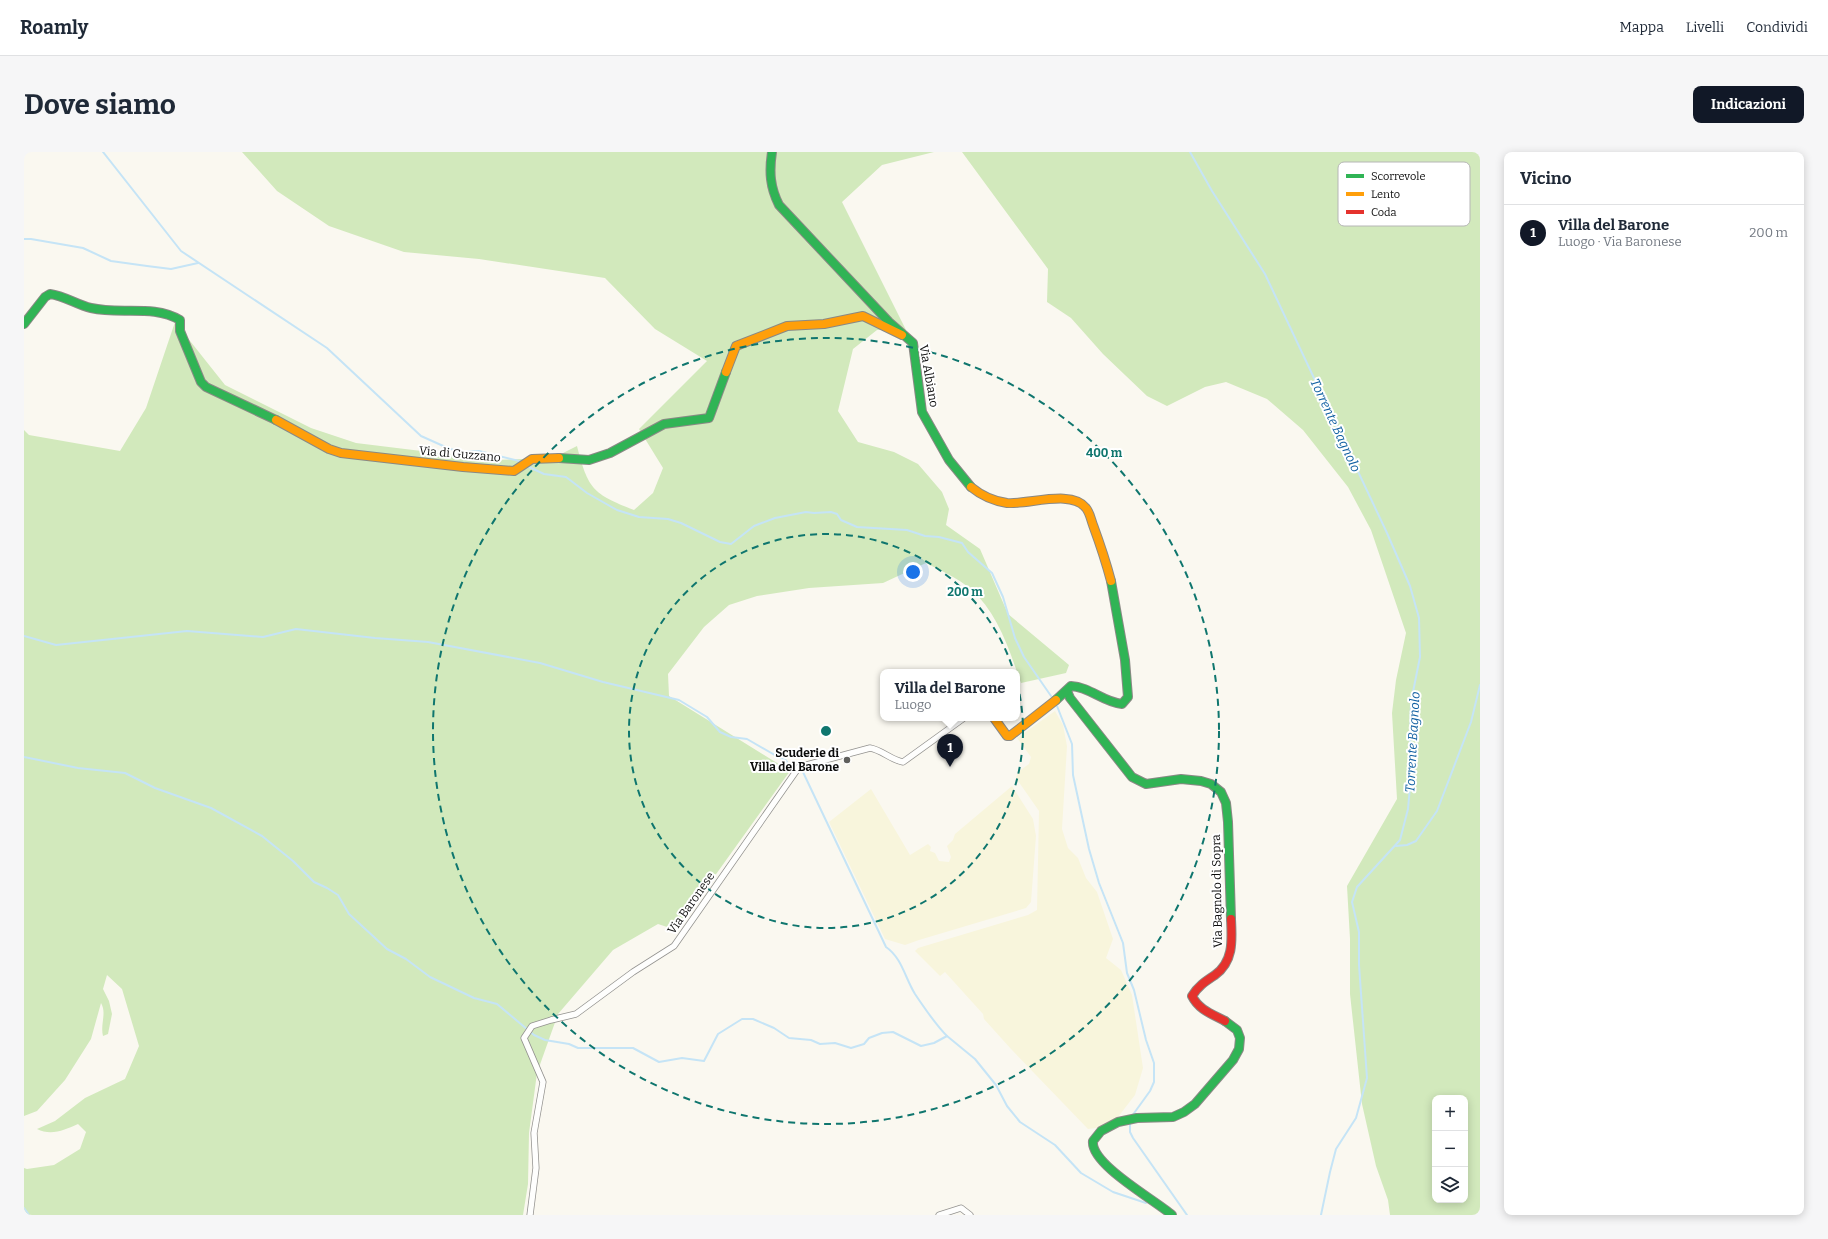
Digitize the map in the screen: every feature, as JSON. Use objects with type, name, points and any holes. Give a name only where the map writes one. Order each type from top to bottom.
[{"type":"street","name":"Via Albiano","points":[[772,152],[769,182],[780,205],[902,335],[913,343],[922,412],[960,476],[977,492],[994,501],[1007,503],[1068,498],[1077,499],[1082,503],[1086,510],[1109,571],[1125,660],[1128,697],[1122,704],[1114,705],[1076,685],[1071,686],[1067,691]]},
{"type":"street","name":"Via di Guzzano","points":[[24,324],[45,297],[50,294],[54,294],[95,309],[144,311],[175,316],[180,320],[180,330],[201,382],[206,387],[282,423],[329,449],[341,453],[463,467],[514,471],[532,459],[553,458],[589,460],[610,453],[664,424],[709,418],[736,346],[787,326],[824,324],[863,316],[902,335]]},
{"type":"street","points":[[996,721],[1008,736],[1010,736],[1067,691]]},
{"type":"street","name":"Via Bagnolo di Sopra","points":[[1067,691],[1070,698],[1132,777],[1146,784],[1181,778],[1211,784],[1221,792],[1227,807],[1232,944],[1230,957],[1220,971],[1196,987],[1192,996],[1197,1006],[1230,1024],[1236,1030],[1240,1037],[1240,1050],[1195,1105],[1177,1116],[1165,1118],[1128,1119],[1100,1130],[1094,1138],[1092,1145],[1095,1153],[1102,1162],[1142,1190],[1172,1215]]},
{"type":"street","name":"Via Baronese","points":[[530,1215],[536,1168],[534,1133],[543,1082],[524,1038],[532,1026],[576,1014],[633,972],[674,946],[799,768],[870,748],[903,762],[960,721]]},
{"type":"street","points":[[939,1215],[961,1208],[970,1215]]},
{"type":"shaded area","points":[[1055,711],[1063,725],[1067,746],[1062,829],[1068,848],[1078,858],[1086,878],[1097,892],[1113,939],[1106,958],[1121,970],[1132,995],[1143,1068],[1135,1095],[1118,1117],[1096,1128],[1088,1129],[1011,1049],[984,1019],[983,1014],[945,972],[940,976],[915,951],[918,948],[1028,915],[1037,910],[1039,811],[1016,778],[1018,772],[1029,764],[1031,757],[1017,738]]},
{"type":"shaded area","points":[[1012,786],[1033,819],[1036,836],[1031,902],[1026,908],[905,945],[885,939],[829,822],[871,789],[910,855],[928,844],[931,847],[930,851],[935,853],[939,861],[949,862],[951,857],[947,846],[953,840],[955,834]]},
{"type":"green space","points":[[242,152],[934,152],[882,165],[842,202],[906,330],[877,330],[853,349],[838,411],[858,442],[894,452],[918,464],[942,492],[949,509],[946,525],[980,549],[1008,614],[1069,665],[1066,673],[1021,683],[1020,669],[1016,669],[1004,637],[986,605],[978,596],[954,577],[926,563],[883,583],[809,588],[757,596],[729,605],[704,627],[668,674],[669,696],[790,771],[676,930],[658,924],[613,950],[558,1014],[537,1073],[529,1133],[528,1184],[523,1215],[24,1215],[24,1168],[27,1169],[54,1165],[80,1149],[86,1132],[78,1124],[53,1132],[37,1129],[55,1121],[85,1098],[125,1079],[139,1046],[122,989],[107,975],[103,989],[109,1001],[112,1014],[108,1034],[103,1036],[102,1032],[103,1007],[101,1003],[91,1039],[65,1080],[37,1111],[24,1116],[24,430],[29,435],[120,451],[146,408],[175,322],[225,385],[311,428],[356,443],[495,460],[553,458],[577,446],[585,472],[594,488],[609,499],[634,510],[653,493],[663,468],[639,429],[707,361],[655,329],[605,278],[479,259],[404,252],[329,226],[277,191]]},
{"type":"green space","points":[[962,152],[1480,152],[1480,1215],[1390,1215],[1388,1200],[1376,1166],[1362,1104],[1350,994],[1350,939],[1347,886],[1397,799],[1392,713],[1396,680],[1406,633],[1371,530],[1348,487],[1303,430],[1267,399],[1226,382],[1205,387],[1167,406],[1147,396],[1103,354],[1071,318],[1047,302],[1048,269]]},
{"type":"waterway","points":[[103,152],[181,251],[327,348],[421,436],[450,449],[464,452],[479,451],[519,461]]},
{"type":"waterway","name":"Torrente Bagnolo","points":[[1190,152],[1212,191],[1265,274],[1387,533],[1410,586],[1419,618],[1420,657],[1411,702],[1410,741],[1412,764],[1408,809],[1400,840],[1357,887],[1352,902],[1359,932],[1359,965],[1367,1078],[1356,1118],[1336,1149],[1321,1215]]},
{"type":"waterway","points":[[24,239],[83,248],[111,261],[147,266],[171,269],[198,263]]},
{"type":"waterway","points":[[529,467],[544,474],[566,477],[587,493],[617,510],[639,517],[668,519],[681,523],[720,542],[731,544],[754,526],[775,518],[806,512],[831,512],[837,514],[841,520],[857,527],[907,530],[925,536],[939,537],[962,543],[968,552],[992,573],[1003,597],[1015,638],[1024,657],[1051,696]]},
{"type":"waterway","points":[[24,636],[56,645],[187,631],[263,637],[296,629],[375,638],[428,642],[540,663],[603,682],[679,700],[707,717],[720,732],[731,737],[747,739],[780,758],[785,759],[789,765],[794,764],[802,770],[886,947],[900,962],[915,994],[934,1021],[947,1036]]},
{"type":"waterway","points":[[1396,846],[1407,845],[1416,841],[1437,811],[1471,722],[1480,685]]},
{"type":"waterway","points":[[1057,706],[1072,744],[1073,775],[1089,849],[1099,883],[1123,943],[1127,973],[1134,990],[1146,1040],[1154,1063],[1154,1082],[1150,1091],[1132,1116]]},
{"type":"waterway","points":[[24,757],[78,768],[125,773],[155,788],[211,808],[262,836],[293,861],[314,882],[338,895],[349,914],[387,949],[406,959],[430,977],[474,998],[497,1004],[534,1035],[545,1040],[569,1044],[578,1048],[633,1048],[659,1062],[682,1058],[704,1061],[718,1034],[742,1019],[753,1019],[774,1028],[789,1038],[811,1040],[820,1044],[835,1043],[851,1048],[864,1044],[869,1038],[882,1033],[893,1032],[921,1046],[934,1043],[947,1036],[975,1059],[996,1085],[1007,1106],[1020,1122],[1055,1145],[1081,1173],[1113,1192],[1146,1203]]},
{"type":"waterway","points":[[1130,1122],[1130,1132],[1133,1138],[1187,1215]]},
{"type":"waterway","points":[[24,1208],[29,1215]]},
{"type":"traffic: fast","points":[[772,152],[771,179],[779,205],[889,322],[913,343],[922,412],[949,460],[971,487]]},
{"type":"traffic: fast","points":[[24,324],[45,297],[50,294],[81,305],[102,310],[148,311],[170,315],[180,320],[180,331],[201,382],[206,387],[276,420]]},
{"type":"traffic: fast","points":[[559,458],[589,460],[610,453],[664,424],[709,418],[726,372]]},
{"type":"traffic: fast","points":[[1056,700],[1071,686],[1084,689],[1115,703],[1122,704],[1128,697],[1125,660],[1111,581]]},
{"type":"traffic: fast","points":[[1067,691],[1070,698],[1132,777],[1146,784],[1181,779],[1201,781],[1211,784],[1221,792],[1226,803],[1228,822],[1231,919]]},
{"type":"traffic: fast","points":[[1172,1215],[1112,1171],[1095,1150],[1093,1141],[1101,1131],[1118,1122],[1137,1118],[1173,1117],[1184,1112],[1195,1104],[1233,1060],[1239,1049],[1240,1038],[1237,1030],[1225,1021]]},
{"type":"traffic: slow","points":[[726,372],[736,346],[787,326],[824,324],[863,316],[902,335]]},
{"type":"traffic: slow","points":[[276,420],[329,449],[341,453],[463,467],[514,471],[532,459],[559,458]]},
{"type":"traffic: slow","points":[[971,487],[988,498],[1007,503],[1049,499],[1071,499],[1079,502],[1086,508],[1089,514],[1111,581]]},
{"type":"traffic: slow","points":[[996,721],[1007,736],[1010,736],[1056,700]]},
{"type":"traffic: jam","points":[[1225,1021],[1198,1005],[1192,996],[1194,992],[1215,975],[1226,963],[1229,957],[1232,935],[1231,919]]},
{"type":"place","name":"Scuderie di Villa del Barone","points":[[847,760]]},
{"type":"place","name":"Villa del Barone","points":[[950,767]]}]
